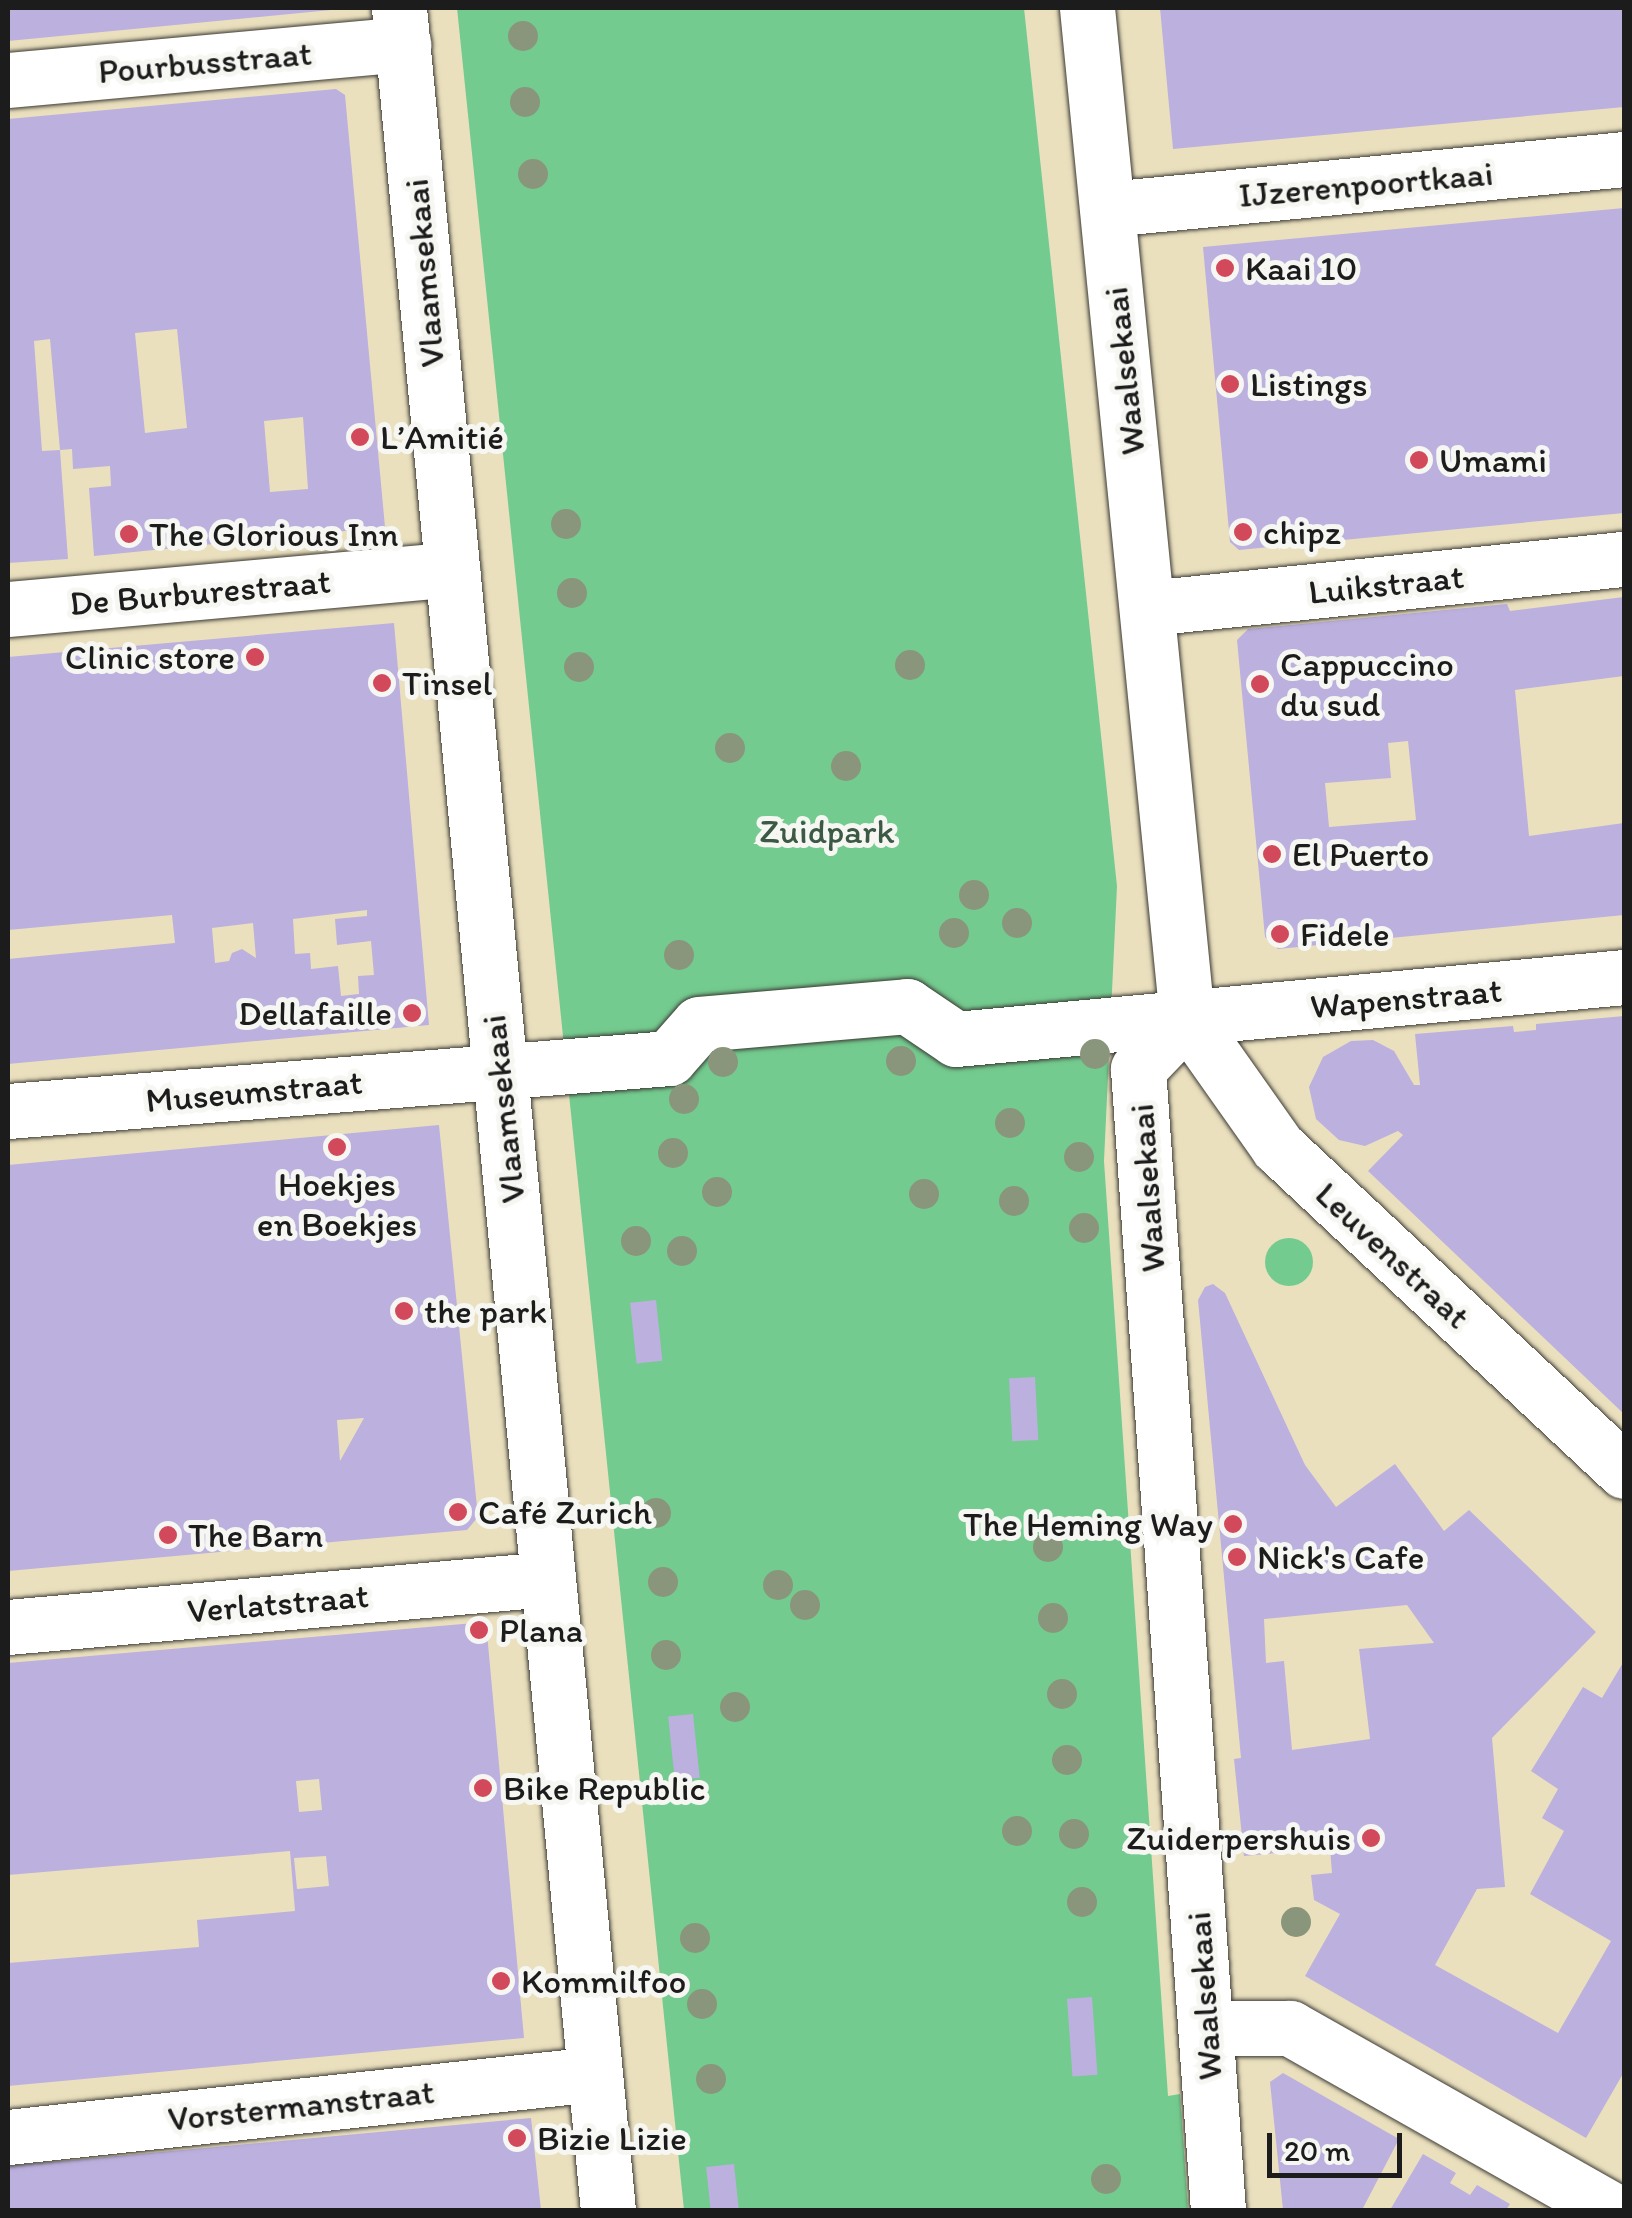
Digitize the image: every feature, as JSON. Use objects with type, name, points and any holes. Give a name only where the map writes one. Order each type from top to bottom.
[{"type":"street","name":"Waalsekaai","points":[[1087,8],[1187,1018],[1138,1069],[1218,2210]]},
{"type":"street","name":"Pourbusstraat","points":[[8,80],[401,26]]},
{"type":"street","name":"Vlaamsekaai","points":[[401,26],[608,2210]]},
{"type":"street","name":"IJzerenpoortkaai","points":[[1108,209],[1624,159]]},
{"type":"street","name":"Luikstraat","points":[[1148,608],[1624,559]]},
{"type":"street","name":"De Burburestraat","points":[[8,609],[452,569]]},
{"type":"street","name":"Wapenstraat","points":[[500,1072],[669,1058],[699,1024],[907,1006],[956,1039],[1624,977]]},
{"type":"street","points":[[1484,1015],[1523,1010],[1550,984]]},
{"type":"street","name":"Leuvenstraat","points":[[1187,1018],[1278,1148],[1624,1470]]},
{"type":"street","name":"Museumstraat","points":[[8,1111],[500,1072]]},
{"type":"street","name":"Verlatstraat","points":[[8,1627],[548,1579]]},
{"type":"street","points":[[1207,2028],[1290,2028],[1612,2210]]},
{"type":"street","name":"Vorstermanstraat","points":[[8,2138],[595,2074]]},
{"type":"green space","name":"Zuidpark","points":[[457,8],[1024,8],[1117,886],[1104,1161],[1168,2096],[1180,2094],[1188,2210],[684,2210]]},
{"type":"green space","points":[[1289,1238],[1306,1245],[1313,1262],[1306,1279],[1289,1286],[1272,1279],[1265,1262],[1272,1245]]},
{"type":"building","points":[[8,8],[331,8],[331,10],[8,41]]},
{"type":"building","points":[[1160,8],[1624,8],[1624,107],[1173,149]]},
{"type":"building","points":[[336,89],[345,95],[385,527],[94,556],[89,488],[111,486],[110,466],[73,469],[72,449],[60,450],[68,559],[8,563],[8,119]],"holes":[[[177,329],[187,428],[145,433],[135,333]],[[50,339],[60,450],[42,451],[34,341]],[[303,417],[308,489],[270,492],[264,421]]]},
{"type":"building","points":[[1624,208],[1624,513],[1239,550],[1230,542],[1203,247]]},
{"type":"building","points":[[1624,597],[1624,676],[1515,690],[1529,836],[1624,823],[1624,915],[1278,949],[1265,937],[1237,640],[1248,629],[1507,604],[1510,611]],"holes":[[[1408,741],[1416,820],[1329,827],[1325,783],[1391,778],[1388,743]]]},
{"type":"building","points":[[394,623],[429,1025],[8,1064],[8,959],[175,943],[172,915],[8,930],[8,657]],"holes":[[[367,910],[367,916],[335,919],[337,945],[371,941],[374,975],[358,976],[359,994],[341,996],[338,966],[311,969],[310,953],[295,954],[293,919]],[[253,923],[256,958],[242,949],[232,953],[229,961],[215,963],[212,928]]]},
{"type":"building","points":[[1624,1016],[1624,1414],[1368,1171],[1403,1135],[1398,1131],[1365,1146],[1339,1140],[1316,1119],[1309,1087],[1323,1057],[1351,1041],[1373,1040],[1394,1051],[1414,1085],[1420,1085],[1415,1034],[1513,1026],[1514,1032],[1536,1030],[1536,1024]]},
{"type":"building","points":[[439,1125],[478,1517],[467,1530],[8,1571],[8,1165]],"holes":[[[364,1418],[340,1461],[337,1420]]]},
{"type":"building","points":[[1213,1284],[1225,1293],[1305,1465],[1336,1507],[1395,1464],[1444,1531],[1469,1510],[1596,1632],[1492,1738],[1505,1887],[1477,1889],[1435,1965],[1558,2033],[1611,1941],[1530,1894],[1564,1831],[1542,1818],[1558,1789],[1531,1771],[1583,1687],[1602,1698],[1624,1661],[1624,2072],[1586,2138],[1305,1976],[1340,1914],[1314,1900],[1311,1875],[1332,1873],[1330,1848],[1244,1856],[1234,1759],[1241,1758],[1198,1300],[1205,1287]],"holes":[[[1407,1605],[1434,1643],[1359,1649],[1370,1739],[1292,1750],[1284,1661],[1266,1663],[1264,1619]]]},
{"type":"building","points":[[656,1300],[662,1361],[637,1363],[630,1303]]},
{"type":"building","points":[[1035,1377],[1038,1440],[1012,1441],[1009,1378]]},
{"type":"building","points":[[486,1622],[524,2038],[8,2086],[8,1963],[199,1947],[197,1920],[295,1911],[290,1851],[8,1875],[8,1663]],"holes":[[[319,1779],[322,1810],[299,1812],[296,1781]],[[326,1856],[329,1886],[297,1889],[294,1858]]]},
{"type":"building","points":[[693,1714],[700,1778],[675,1780],[668,1717]]},
{"type":"building","points":[[1092,1997],[1097,2075],[1073,2077],[1067,1999]]},
{"type":"building","points":[[1283,2073],[1399,2139],[1362,2210],[1283,2210],[1270,2082]]},
{"type":"building","points":[[531,2118],[541,2210],[8,2210],[8,2166]]},
{"type":"building","points":[[1423,2154],[1456,2173],[1450,2183],[1470,2195],[1477,2185],[1510,2204],[1506,2210],[1390,2210]]},
{"type":"building","points":[[734,2164],[739,2210],[711,2210],[706,2167]]},
{"type":"place","name":"Kaai 10","points":[[1225,268]]},
{"type":"place","name":"Listings","points":[[1230,384]]},
{"type":"place","name":"L’Amitié","points":[[360,437]]},
{"type":"place","name":"Umami","points":[[1419,460]]},
{"type":"place","name":"chipz","points":[[1243,532]]},
{"type":"place","name":"The Glorious Inn","points":[[129,534]]},
{"type":"place","name":"Clinic store","points":[[255,657]]},
{"type":"place","name":"Tinsel","points":[[382,683]]},
{"type":"place","name":"Cappuccino du sud","points":[[1260,684]]},
{"type":"place","name":"El Puerto","points":[[1272,854]]},
{"type":"place","name":"Fidele","points":[[1280,934]]},
{"type":"place","name":"Dellafaille","points":[[412,1013]]},
{"type":"place","name":"Hoekjes en Boekjes","points":[[337,1147]]},
{"type":"place","name":"the park","points":[[404,1311]]},
{"type":"place","name":"Café Zurich","points":[[458,1512]]},
{"type":"place","name":"The Heming Way","points":[[1233,1524]]},
{"type":"place","name":"The Barn","points":[[168,1535]]},
{"type":"place","name":"Nick's Cafe","points":[[1237,1557]]},
{"type":"place","name":"Plana","points":[[479,1630]]},
{"type":"place","name":"Bike Republic","points":[[483,1788]]},
{"type":"place","name":"Zuiderpershuis","points":[[1371,1838]]},
{"type":"place","name":"Kommilfoo","points":[[501,1981]]},
{"type":"place","name":"Bizie Lizie","points":[[517,2138]]}]
